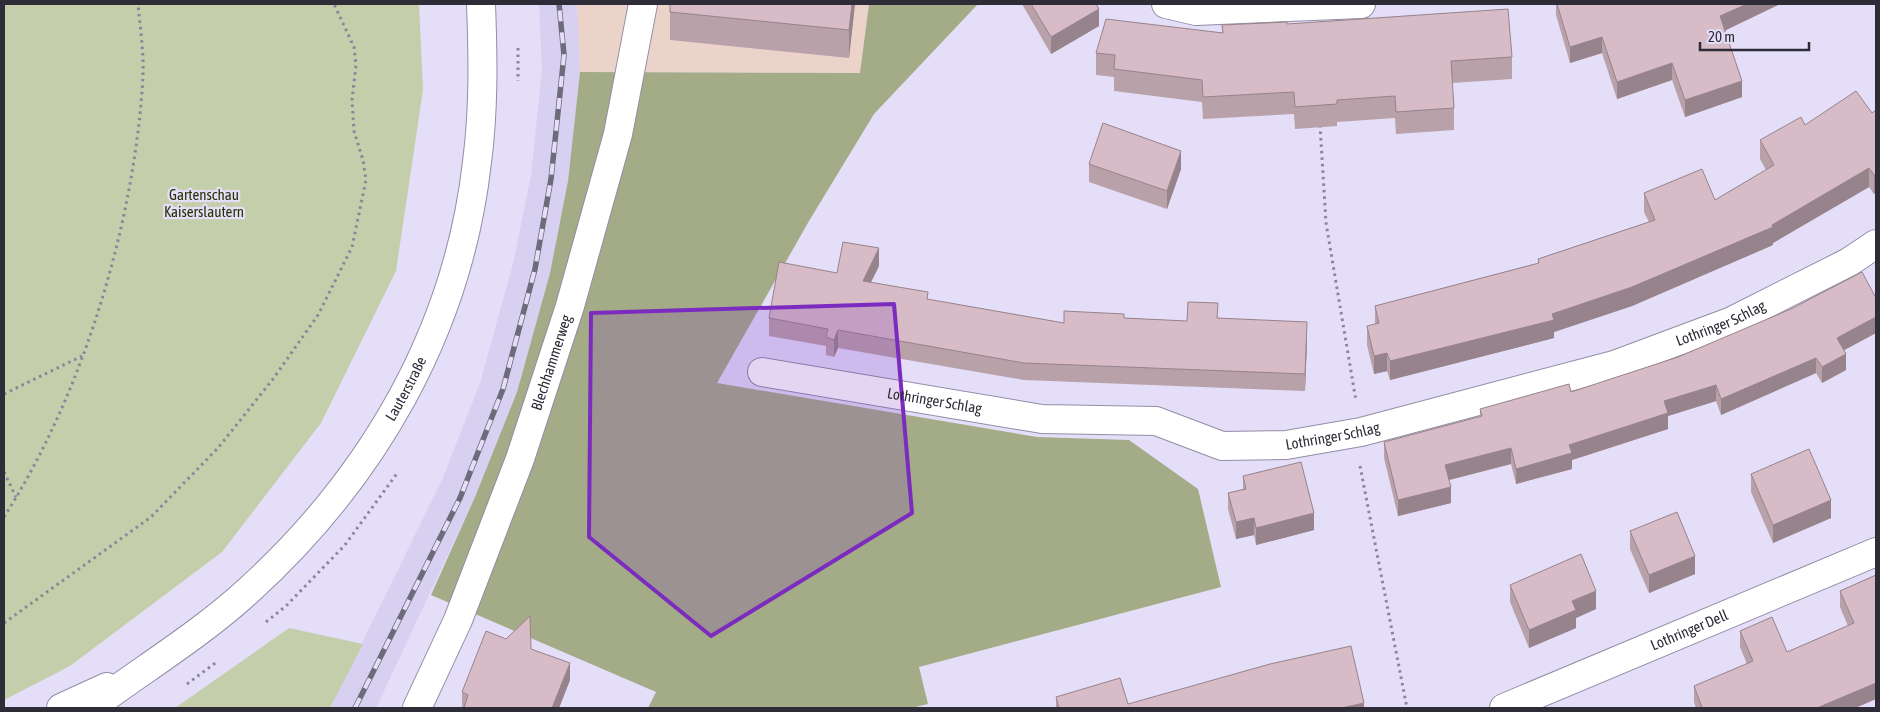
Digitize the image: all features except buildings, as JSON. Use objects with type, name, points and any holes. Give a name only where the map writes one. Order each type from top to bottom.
[{"type":"street","name":"Lauterstraße","points":[[91,708],[225,611],[294,547],[360,468],[402,398],[420,362],[448,291],[474,188],[481,117],[483,44],[481,4]]},
{"type":"street","name":"Blechhammerweg","points":[[417,708],[458,620],[520,459],[570,306],[618,134],[643,4]]},
{"type":"street","points":[[1166,4],[1196,11],[1361,4]]},
{"type":"street","name":"Lothringer Schlag","points":[[762,372],[1042,419],[1156,421],[1222,446],[1286,445],[1357,432],[1614,365],[1732,321],[1849,262],[1876,244]]},
{"type":"street","name":"Lothringer Dell","points":[[1504,708],[1876,552]]},
{"type":"street","name":"Lauterstraße","points":[[61,708],[136,674]]},
{"type":"path","points":[[4,517],[16,498],[53,424],[82,355],[109,273],[134,169],[143,74],[138,4]]},
{"type":"path","points":[[4,623],[151,517],[218,448],[273,379],[318,315],[352,247],[366,180],[363,160],[354,131],[352,100],[356,65],[354,47],[334,4]]},
{"type":"path","points":[[1320,124],[1326,223],[1357,432],[1407,708]]},
{"type":"path","points":[[4,394],[82,355]]},
{"type":"path","points":[[4,472],[16,498]]},
{"type":"highlighted area","points":[[894,304],[912,513],[711,636],[589,537],[591,313]]},
{"type":"shaded area","points":[[539,4],[577,4],[580,72],[568,181],[550,273],[517,392],[475,497],[376,708],[330,708],[442,480],[480,383],[513,264],[531,175],[542,70]]},
{"type":"shaded area","points":[[577,4],[869,4],[861,73],[580,72]]},
{"type":"green space","name":"Gartenschau Kaiserslautern","points":[[4,4],[419,4],[423,90],[396,271],[321,423],[222,552],[70,666],[4,700]]},
{"type":"green space","points":[[869,4],[978,4],[874,114],[809,221],[717,383],[1037,437],[1129,440],[1198,489],[1221,587],[919,667],[928,704],[911,708],[648,708],[656,692],[431,595],[475,497],[517,392],[550,273],[568,181],[580,72],[860,73]]},
{"type":"green space","points":[[289,628],[363,644],[330,708],[175,708]]},
{"type":"railway","points":[[355,708],[460,498],[503,389],[535,269],[551,179],[564,55],[559,4]]}]
